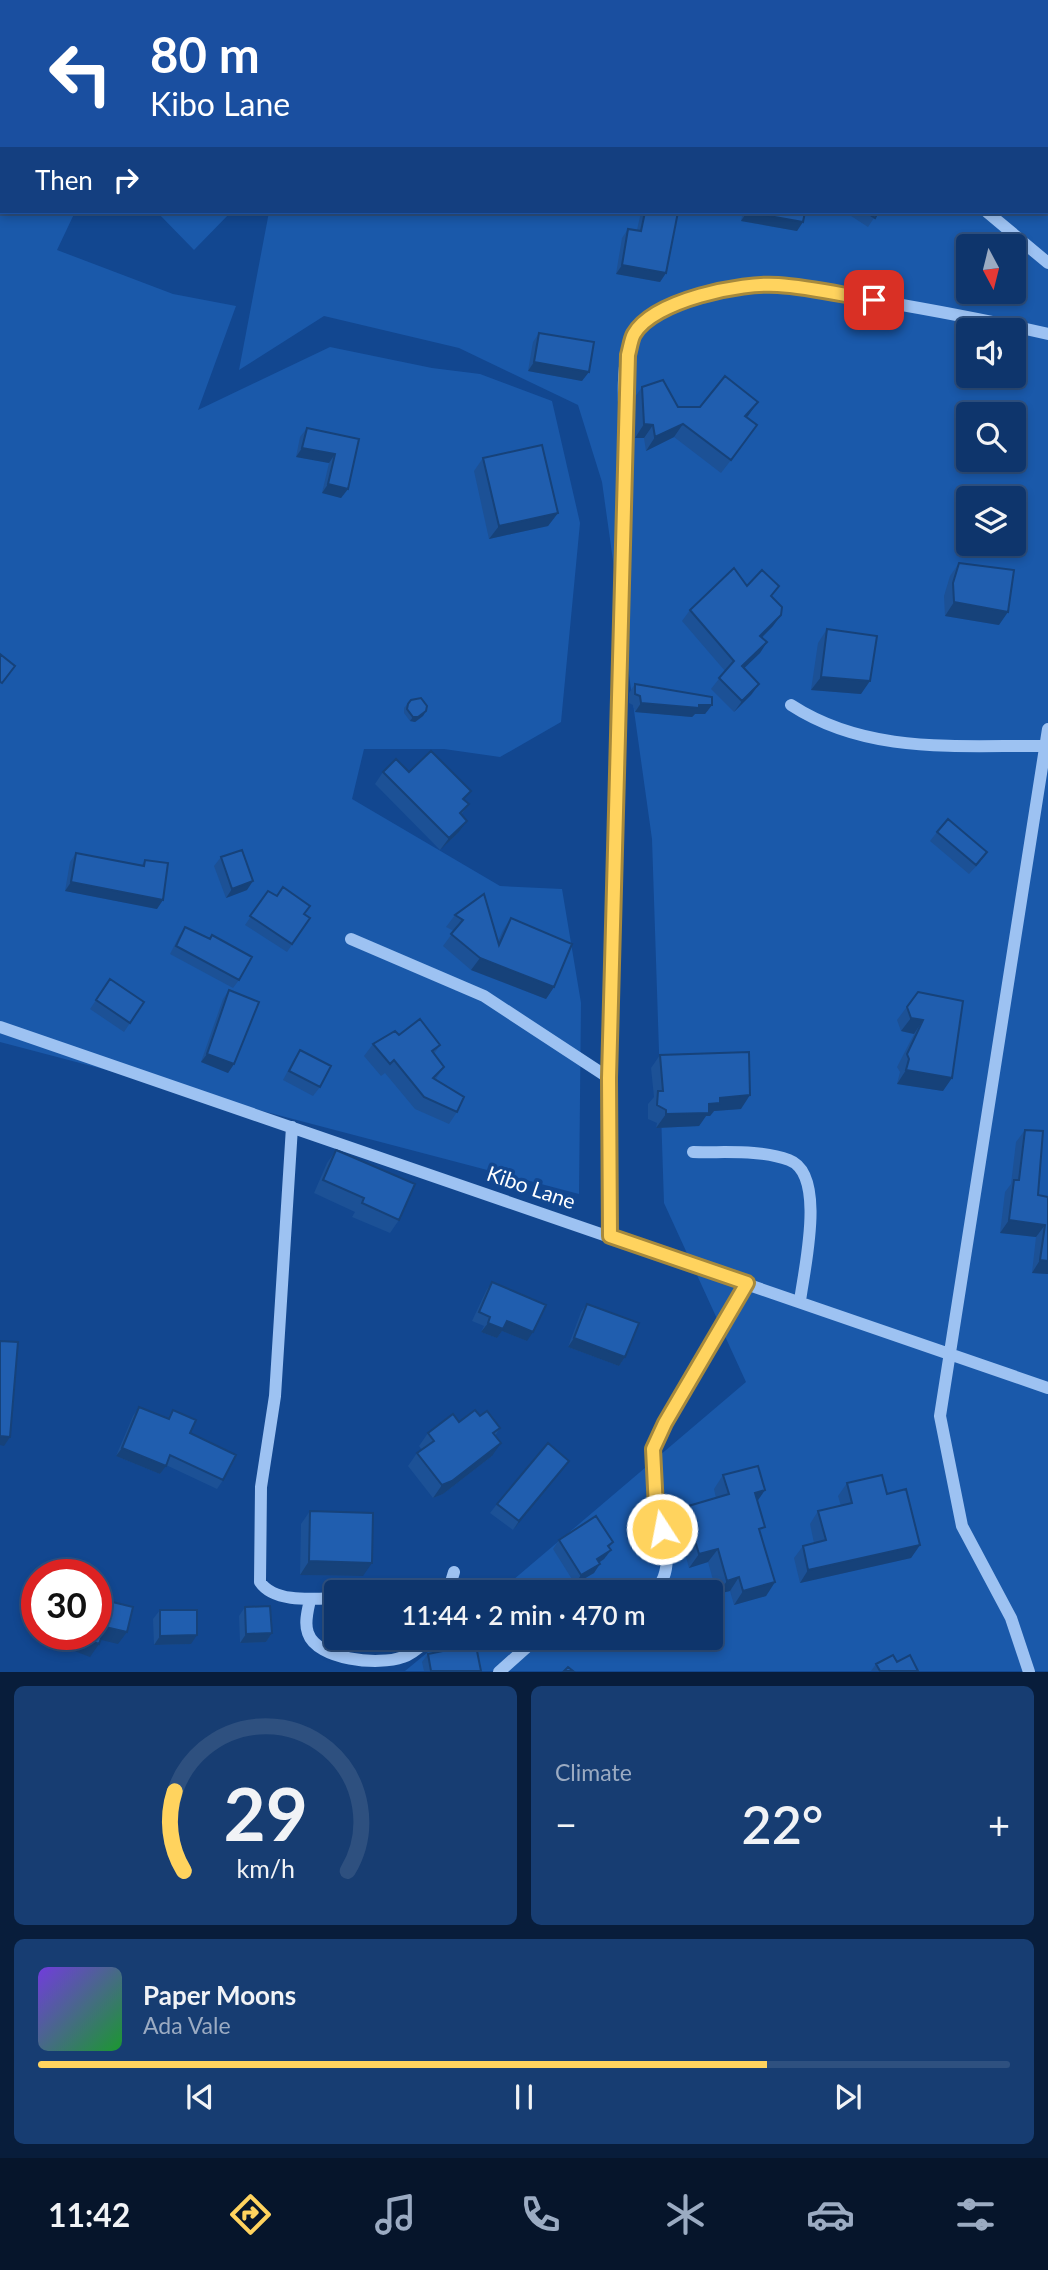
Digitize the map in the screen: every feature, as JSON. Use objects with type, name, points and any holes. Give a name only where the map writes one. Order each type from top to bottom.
[{"type":"street","points":[[989,214],[1048,263]]},
{"type":"street","points":[[610,1236],[609,1078],[627,450],[625,397],[628,355],[634,333],[656,314],[689,299],[734,288],[777,284],[948,312],[1048,334]]},
{"type":"street","points":[[791,705],[819,723],[878,741],[916,745],[1045,746]]},
{"type":"street","points":[[1029,1671],[1011,1618],[962,1526],[940,1416],[1048,729]]},
{"type":"street","points":[[351,939],[484,996],[609,1078]]},
{"type":"street","name":"Kibo Lane","points":[[0,1027],[1048,1388]]},
{"type":"street","points":[[292,1127],[275,1396],[261,1487],[260,1582],[273,1594],[310,1600],[324,1599]]},
{"type":"street","points":[[693,1152],[768,1155],[791,1160],[803,1169],[809,1186],[811,1210],[800,1301]]},
{"type":"street","points":[[663,1580],[667,1573],[667,1550],[656,1508],[653,1449],[665,1423],[747,1283]]},
{"type":"street","points":[[452,1580],[454,1572]]},
{"type":"street","points":[[310,1600],[307,1632],[316,1646],[324,1649]]},
{"type":"street","points":[[327,1650],[370,1662],[394,1660],[415,1650]]},
{"type":"street","points":[[499,1671],[523,1650]]},
{"type":"shaded area","points":[[0,214],[74,214],[57,250],[173,294],[236,306],[198,410],[330,347],[432,368],[480,374],[552,401],[580,523],[561,722],[500,757],[444,749],[364,749],[352,799],[500,886],[562,889],[581,1003],[579,1194],[0,1042]]},
{"type":"shaded area","points":[[159,214],[229,214],[194,250]]},
{"type":"shaded area","points":[[269,214],[1048,214],[1048,1671],[405,1671],[430,1650],[723,1650],[723,1580],[513,1580],[746,1382],[664,1203],[652,839],[602,482],[578,405],[459,348],[324,316],[239,370]]},
{"type":"building","points":[[645,214],[678,214],[666,273],[622,265],[628,229],[641,231]]},
{"type":"building","points":[[758,214],[805,214],[803,222]]},
{"type":"building","points":[[539,333],[594,342],[589,372],[534,362]]},
{"type":"building","points":[[725,376],[758,402],[745,416],[757,425],[731,460],[683,424],[655,437],[653,425],[644,424],[642,387],[663,380],[678,407],[700,407]]},
{"type":"building","points":[[307,428],[359,439],[348,489],[328,484],[335,454],[302,448]]},
{"type":"building","points":[[542,445],[558,513],[499,526],[483,458]]},
{"type":"building","points":[[959,563],[1014,570],[1008,612],[954,602],[953,583]]},
{"type":"building","points":[[734,568],[747,586],[762,570],[779,586],[771,596],[782,607],[781,615],[760,636],[767,642],[742,666],[759,684],[742,701],[719,678],[734,661],[690,610]]},
{"type":"building","points":[[827,629],[877,636],[870,681],[821,677]]},
{"type":"building","points":[[0,654],[15,666],[2,683],[0,682]]},
{"type":"building","points":[[635,684],[712,697],[712,705],[699,705],[699,708],[641,703],[640,696],[635,694]]},
{"type":"building","points":[[421,698],[427,706],[426,711],[413,717],[407,709],[408,704],[411,700]]},
{"type":"building","points":[[431,751],[471,791],[463,799],[469,804],[460,813],[467,821],[449,838],[383,772],[396,759],[409,772]]},
{"type":"building","points":[[948,819],[987,852],[976,865],[937,832]]},
{"type":"building","points":[[242,850],[253,881],[232,889],[221,857]]},
{"type":"building","points":[[76,853],[144,866],[145,860],[168,863],[163,900],[71,882]]},
{"type":"building","points":[[283,887],[310,906],[304,914],[310,918],[292,944],[250,916],[268,891],[277,896]]},
{"type":"building","points":[[484,894],[499,945],[511,918],[572,944],[554,987],[480,958],[451,934],[463,920],[455,915]]},
{"type":"building","points":[[185,927],[210,939],[212,935],[252,957],[239,980],[176,946]]},
{"type":"building","points":[[110,979],[144,1002],[130,1023],[96,1000]]},
{"type":"building","points":[[229,990],[259,1002],[234,1064],[207,1054]]},
{"type":"building","points":[[918,992],[963,1001],[952,1078],[906,1070],[909,1059],[907,1054],[923,1020],[911,1018],[907,1007]]},
{"type":"building","points":[[420,1019],[440,1045],[432,1051],[444,1067],[433,1078],[464,1097],[457,1112],[424,1097],[394,1060],[390,1064],[373,1044],[395,1031],[399,1035]]},
{"type":"building","points":[[300,1050],[331,1066],[320,1087],[289,1071]]},
{"type":"building","points":[[749,1052],[750,1095],[720,1098],[720,1103],[709,1104],[709,1113],[666,1114],[666,1110],[657,1105],[658,1091],[663,1091],[660,1055]]},
{"type":"building","points":[[1025,1130],[1043,1131],[1038,1195],[1048,1197],[1048,1261],[1040,1260],[1045,1225],[1009,1220],[1014,1180],[1019,1180]]},
{"type":"building","points":[[336,1150],[415,1184],[399,1220],[362,1203],[364,1198],[323,1180]]},
{"type":"building","points":[[492,1282],[546,1305],[533,1332],[507,1321],[503,1329],[488,1323],[490,1317],[479,1312]]},
{"type":"building","points":[[587,1304],[639,1323],[625,1357],[574,1338]]},
{"type":"building","points":[[0,1341],[18,1342],[10,1437],[0,1436]]},
{"type":"building","points":[[139,1407],[169,1419],[173,1410],[196,1420],[190,1433],[236,1455],[223,1480],[170,1455],[166,1466],[122,1448]]},
{"type":"building","points":[[475,1410],[480,1416],[487,1411],[500,1428],[493,1433],[501,1443],[452,1481],[442,1485],[417,1453],[434,1441],[428,1433],[453,1414],[459,1422]]},
{"type":"building","points":[[548,1443],[569,1461],[519,1521],[497,1504]]},
{"type":"building","points":[[758,1466],[765,1490],[755,1493],[765,1527],[759,1529],[775,1582],[743,1591],[739,1577],[727,1581],[718,1549],[699,1554],[685,1507],[729,1494],[723,1475]]},
{"type":"building","points":[[882,1475],[887,1494],[906,1489],[920,1545],[808,1570],[803,1546],[826,1540],[818,1511],[852,1503],[847,1483]]},
{"type":"building","points":[[310,1511],[373,1513],[372,1563],[309,1561]]},
{"type":"building","points":[[596,1516],[613,1542],[608,1546],[611,1550],[597,1559],[600,1564],[581,1575],[559,1540]]},
{"type":"building","points":[[112,1602],[133,1607],[127,1632],[112,1629]]},
{"type":"building","points":[[270,1606],[272,1633],[246,1634],[245,1607]]},
{"type":"building","points":[[160,1610],[197,1610],[197,1635],[160,1636]]},
{"type":"building","points":[[448,1650],[477,1650],[481,1671],[431,1671],[428,1654]]},
{"type":"building","points":[[893,1655],[897,1662],[910,1655],[918,1671],[880,1671],[876,1664]]},
{"type":"route","points":[[662,1529],[656,1508],[653,1449],[665,1423],[747,1283],[610,1236],[609,1078],[628,355],[634,333],[656,314],[689,299],[734,288],[777,284],[874,300]]}]
